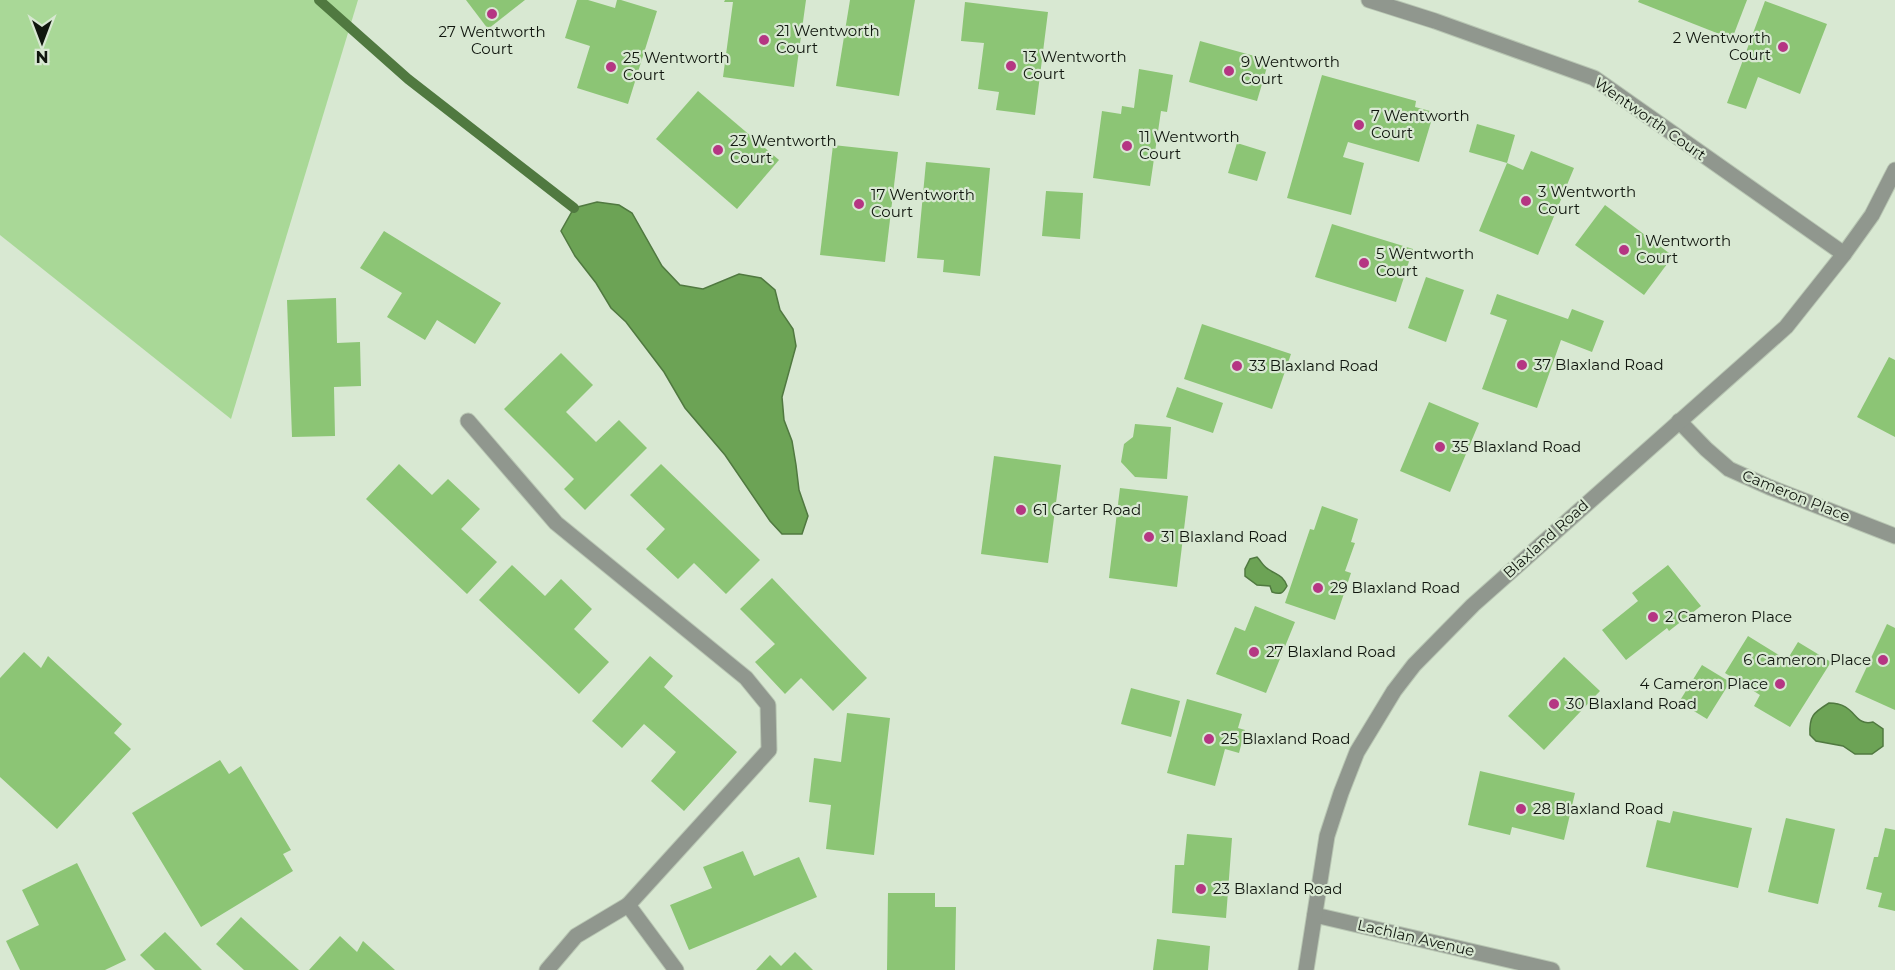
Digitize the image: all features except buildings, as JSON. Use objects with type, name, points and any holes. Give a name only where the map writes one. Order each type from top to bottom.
[{"type":"street","name":"Wentworth Court","points":[[1369,0],[1594,78],[1844,254]]},
{"type":"street","name":"Blaxland Road","points":[[1306,970],[1327,836],[1357,752],[1394,691],[1414,665],[1473,605],[1786,327],[1872,215],[1895,170]]},
{"type":"street","points":[[468,421],[556,523],[746,678],[768,705],[769,750],[628,905],[576,936],[547,970]]},
{"type":"street","name":"Cameron Place","points":[[1678,421],[1729,468],[1769,487],[1895,536]]},
{"type":"street","points":[[628,905],[676,970]]},
{"type":"street","name":"Lachlan Avenue","points":[[1315,915],[1552,970]]},
{"type":"shaded area","points":[[0,0],[358,0],[231,419],[0,235]]},
{"type":"shaded area","points":[[597,202],[619,205],[632,213],[662,266],[680,285],[703,289],[739,274],[761,278],[775,290],[780,310],[793,329],[796,346],[782,397],[784,420],[792,441],[799,490],[808,516],[802,534],[782,534],[770,521],[725,455],[685,408],[664,372],[626,322],[611,308],[596,283],[575,256],[561,231],[574,208]]},
{"type":"shaded area","points":[[1257,557],[1266,568],[1284,580],[1287,586],[1283,592],[1272,592],[1270,586],[1257,585],[1245,576],[1245,569],[1250,559]]},
{"type":"shaded area","points":[[1829,703],[1845,707],[1862,721],[1873,722],[1883,729],[1883,746],[1872,754],[1855,754],[1843,746],[1816,741],[1810,735],[1811,719]]},
{"type":"waterway","points":[[319,0],[408,79],[574,208]]},
{"type":"place","name":"27 Wentworth Court","points":[[492,14]]},
{"type":"place","name":"21 Wentworth Court","points":[[764,40]]},
{"type":"place","name":"2 Wentworth Court","points":[[1783,47]]},
{"type":"place","name":"13 Wentworth Court","points":[[1011,66]]},
{"type":"place","name":"25 Wentworth Court","points":[[611,67]]},
{"type":"place","name":"9 Wentworth Court","points":[[1229,71]]},
{"type":"place","name":"7 Wentworth Court","points":[[1359,125]]},
{"type":"place","name":"11 Wentworth Court","points":[[1127,146]]},
{"type":"place","name":"23 Wentworth Court","points":[[718,150]]},
{"type":"place","name":"3 Wentworth Court","points":[[1526,201]]},
{"type":"place","name":"17 Wentworth Court","points":[[859,204]]},
{"type":"place","name":"1 Wentworth Court","points":[[1624,250]]},
{"type":"place","name":"5 Wentworth Court","points":[[1364,263]]},
{"type":"place","name":"37 Blaxland Road","points":[[1522,365]]},
{"type":"place","name":"33 Blaxland Road","points":[[1237,366]]},
{"type":"place","name":"35 Blaxland Road","points":[[1440,447]]},
{"type":"place","name":"61 Carter Road","points":[[1021,510]]},
{"type":"place","name":"31 Blaxland Road","points":[[1149,537]]},
{"type":"place","name":"29 Blaxland Road","points":[[1318,588]]},
{"type":"place","name":"2 Cameron Place","points":[[1653,617]]},
{"type":"place","name":"27 Blaxland Road","points":[[1254,652]]},
{"type":"place","name":"6 Cameron Place","points":[[1883,660]]},
{"type":"place","name":"4 Cameron Place","points":[[1780,684]]},
{"type":"place","name":"30 Blaxland Road","points":[[1554,704]]},
{"type":"place","name":"25 Blaxland Road","points":[[1209,739]]},
{"type":"place","name":"28 Blaxland Road","points":[[1521,809]]},
{"type":"place","name":"23 Blaxland Road","points":[[1201,889]]}]
